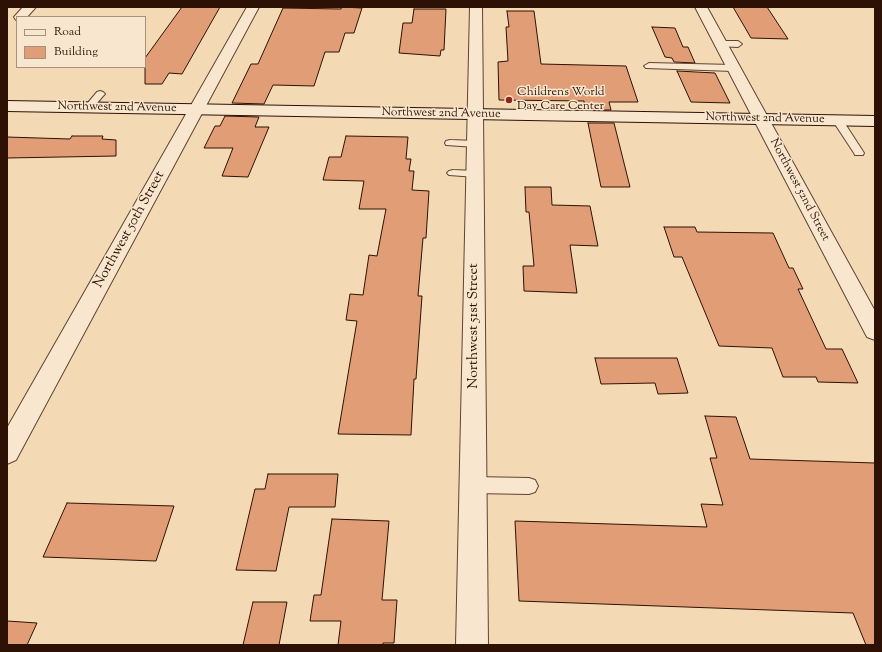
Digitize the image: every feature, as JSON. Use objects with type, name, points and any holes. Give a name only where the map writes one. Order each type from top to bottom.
[{"type":"street","points":[[20,16],[30,7]]},
{"type":"street","name":"Northwest 50th Street","points":[[7,452],[253,7]]},
{"type":"street","name":"Northwest 51st Street","points":[[472,645],[476,7]]},
{"type":"street","name":"Northwest 52nd Street","points":[[701,7],[875,331]]},
{"type":"street","name":"Northwest 2nd Avenue","points":[[7,106],[875,121]]},
{"type":"lane","points":[[720,44],[738,44]]},
{"type":"lane","points":[[649,66],[733,68]]},
{"type":"lane","points":[[89,107],[100,94]]},
{"type":"lane","points":[[838,121],[859,153]]},
{"type":"lane","points":[[450,142],[476,144]]},
{"type":"lane","points":[[452,173],[476,174]]},
{"type":"lane","points":[[473,485],[528,486]]},
{"type":"building","points":[[182,7],[220,7],[182,74],[169,73],[162,84],[145,84],[146,57]]},
{"type":"building","points":[[342,7],[362,8],[354,33],[345,33],[339,52],[325,52],[314,86],[273,85],[264,104],[232,103],[251,64],[258,64],[283,8],[341,9]]},
{"type":"building","points":[[733,7],[767,7],[788,39],[751,38]]},
{"type":"building","points":[[414,9],[446,9],[444,50],[441,50],[440,56],[399,53],[403,23],[412,23]]},
{"type":"building","points":[[507,11],[534,11],[541,64],[626,66],[638,102],[609,102],[611,110],[585,110],[584,101],[499,100],[498,62],[508,61],[506,27],[509,27]]},
{"type":"building","points":[[652,27],[675,28],[683,47],[688,47],[695,63],[674,62],[672,58],[665,57]]},
{"type":"building","points":[[677,71],[715,73],[730,103],[691,102]]},
{"type":"building","points":[[225,116],[259,117],[255,127],[269,127],[248,177],[222,176],[233,148],[204,148],[215,126],[220,126]]},
{"type":"building","points":[[588,123],[614,123],[630,187],[601,187]]},
{"type":"building","points":[[72,136],[103,136],[102,139],[116,140],[116,156],[7,158],[7,137],[70,139]]},
{"type":"building","points":[[346,136],[408,137],[406,159],[411,159],[409,171],[414,171],[412,190],[429,191],[426,238],[423,238],[418,296],[422,296],[416,379],[414,379],[411,435],[338,434],[357,321],[346,320],[350,294],[363,295],[369,255],[377,256],[386,209],[359,209],[364,181],[323,180],[329,157],[341,157]]},
{"type":"building","points":[[525,187],[551,187],[552,205],[590,206],[598,246],[570,245],[577,293],[524,291],[523,266],[534,266],[529,212],[526,212]]},
{"type":"building","points":[[664,227],[695,227],[697,232],[773,233],[789,268],[793,268],[803,289],[798,289],[826,349],[842,349],[858,383],[818,382],[816,377],[783,377],[772,348],[719,346],[682,257],[674,257]]},
{"type":"building","points":[[595,358],[677,358],[688,393],[658,394],[655,383],[601,384]]},
{"type":"building","points":[[705,416],[736,417],[750,459],[875,463],[875,645],[866,645],[853,613],[519,601],[515,521],[707,527],[701,504],[723,505],[710,458],[717,458]]},
{"type":"building","points":[[268,474],[338,474],[335,507],[289,507],[276,571],[236,570],[255,489],[265,489]]},
{"type":"building","points":[[67,503],[174,506],[156,561],[43,557]]},
{"type":"building","points":[[332,519],[389,521],[382,600],[397,600],[394,643],[383,643],[383,645],[338,645],[341,621],[310,621],[314,595],[321,595]]},
{"type":"building","points":[[253,602],[287,602],[279,645],[243,645]]},
{"type":"building","points":[[7,621],[37,623],[27,645],[7,645]]},
{"type":"place","name":"Childrens World Day Care Center","points":[[509,100]]}]
